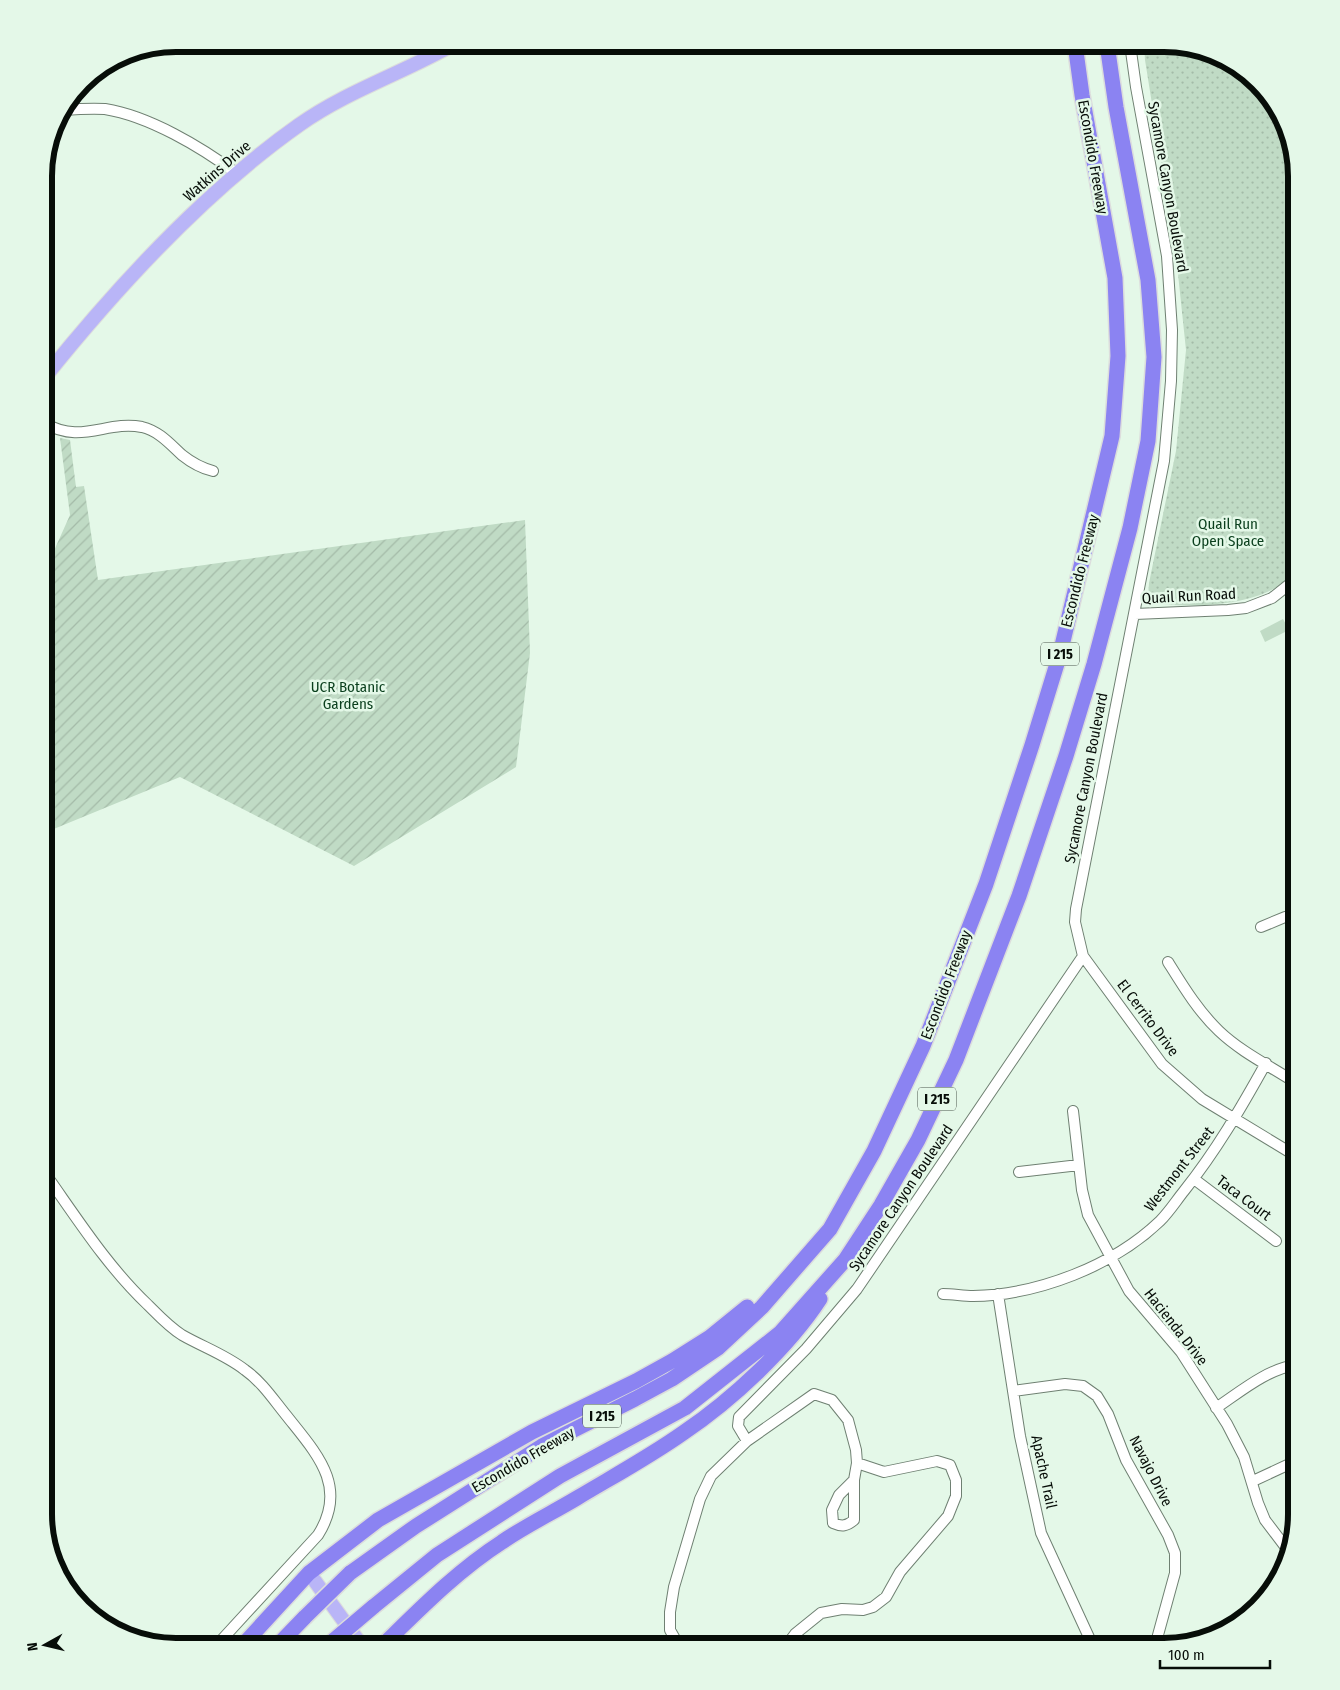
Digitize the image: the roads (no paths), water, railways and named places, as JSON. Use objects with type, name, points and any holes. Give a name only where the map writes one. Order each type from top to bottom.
[{"type":"highway","name":"Escondido Freeway","points":[[284,1638],[350,1573],[416,1526],[542,1446],[672,1379],[718,1348],[762,1307],[830,1229],[874,1151],[923,1046],[986,884],[1060,654],[1112,436],[1118,356],[1115,278],[1076,53]]},
{"type":"highway","name":"I 215","points":[[337,1638],[437,1555],[560,1476],[685,1408],[780,1332],[845,1260],[881,1205],[918,1140],[956,1060],[1019,896],[1066,756],[1094,664],[1130,528],[1148,441],[1154,357],[1148,280],[1116,107],[1109,53]]},
{"type":"highway","points":[[249,1638],[309,1573],[378,1520],[532,1432],[636,1381],[710,1337],[735,1318],[830,1229]]},
{"type":"highway","points":[[390,1638],[458,1574],[502,1542],[640,1461],[698,1423],[738,1390],[778,1352],[807,1318],[845,1260]]},
{"type":"main road","name":"Watkins Drive","points":[[53,368],[135,273],[188,218],[236,173],[300,124],[331,106],[436,53]]},
{"type":"main road","points":[[309,1573],[356,1638]]},
{"type":"street","name":"Sycamore Canyon Boulevard","points":[[747,1441],[738,1426],[739,1417],[794,1362],[853,1294],[1083,956],[1076,928],[1076,909],[1164,461],[1173,356],[1168,256],[1131,53]]},
{"type":"street","points":[[72,109],[104,109],[142,119],[213,156],[236,173]]},
{"type":"street","points":[[53,428],[60,432],[75,433],[128,426],[143,427],[158,434],[196,465],[213,471]]},
{"type":"street","name":"Quail Run Road","points":[[1135,614],[1246,608],[1272,598],[1288,585]]},
{"type":"street","points":[[1261,927],[1288,917]]},
{"type":"street","name":"El Cerrito Drive","points":[[1083,956],[1162,1064],[1202,1099],[1288,1151]]},
{"type":"street","points":[[1168,962],[1188,994],[1218,1030],[1244,1051],[1288,1077]]},
{"type":"street","name":"Westmont Street","points":[[943,1294],[972,1296],[1033,1288],[1060,1280],[1110,1258],[1136,1240],[1160,1220],[1194,1179],[1221,1141],[1266,1064]]},
{"type":"street","name":"Hacienda Drive","points":[[1073,1111],[1082,1190],[1088,1215],[1129,1291],[1181,1352],[1216,1408],[1244,1457],[1265,1520],[1283,1544]]},
{"type":"street","points":[[1019,1172],[1079,1165]]},
{"type":"street","name":"Taca Court","points":[[1194,1179],[1276,1241]]},
{"type":"street","points":[[52,1184],[108,1263],[127,1284],[175,1330],[229,1359],[253,1376],[310,1445],[327,1473],[331,1494],[330,1505],[326,1521],[318,1535],[223,1638]]},
{"type":"street","name":"Apache Trail","points":[[998,1294],[1020,1436],[1041,1533],[1089,1638]]},
{"type":"street","points":[[1216,1408],[1258,1380],[1288,1366]]},
{"type":"street","name":"Navajo Drive","points":[[1013,1391],[1065,1384],[1083,1386],[1097,1396],[1108,1414],[1126,1460],[1168,1535],[1174,1553],[1175,1573],[1157,1638]]},
{"type":"street","points":[[674,1638],[670,1630],[670,1612],[674,1587],[700,1499],[711,1476],[747,1441],[814,1394],[832,1400],[848,1420],[856,1450],[857,1463],[854,1480]]},
{"type":"street","points":[[792,1638],[821,1613],[842,1609],[863,1610],[881,1602],[900,1572],[948,1516],[956,1496],[956,1480],[950,1465],[937,1461],[884,1472],[857,1463]]},
{"type":"street","points":[[1253,1481],[1288,1465]]},
{"type":"park label","name":"Quail Run Open Space","points":[[1228,532]]},
{"type":"park label","name":"UCR Botanic Gardens","points":[[348,696]]}]
